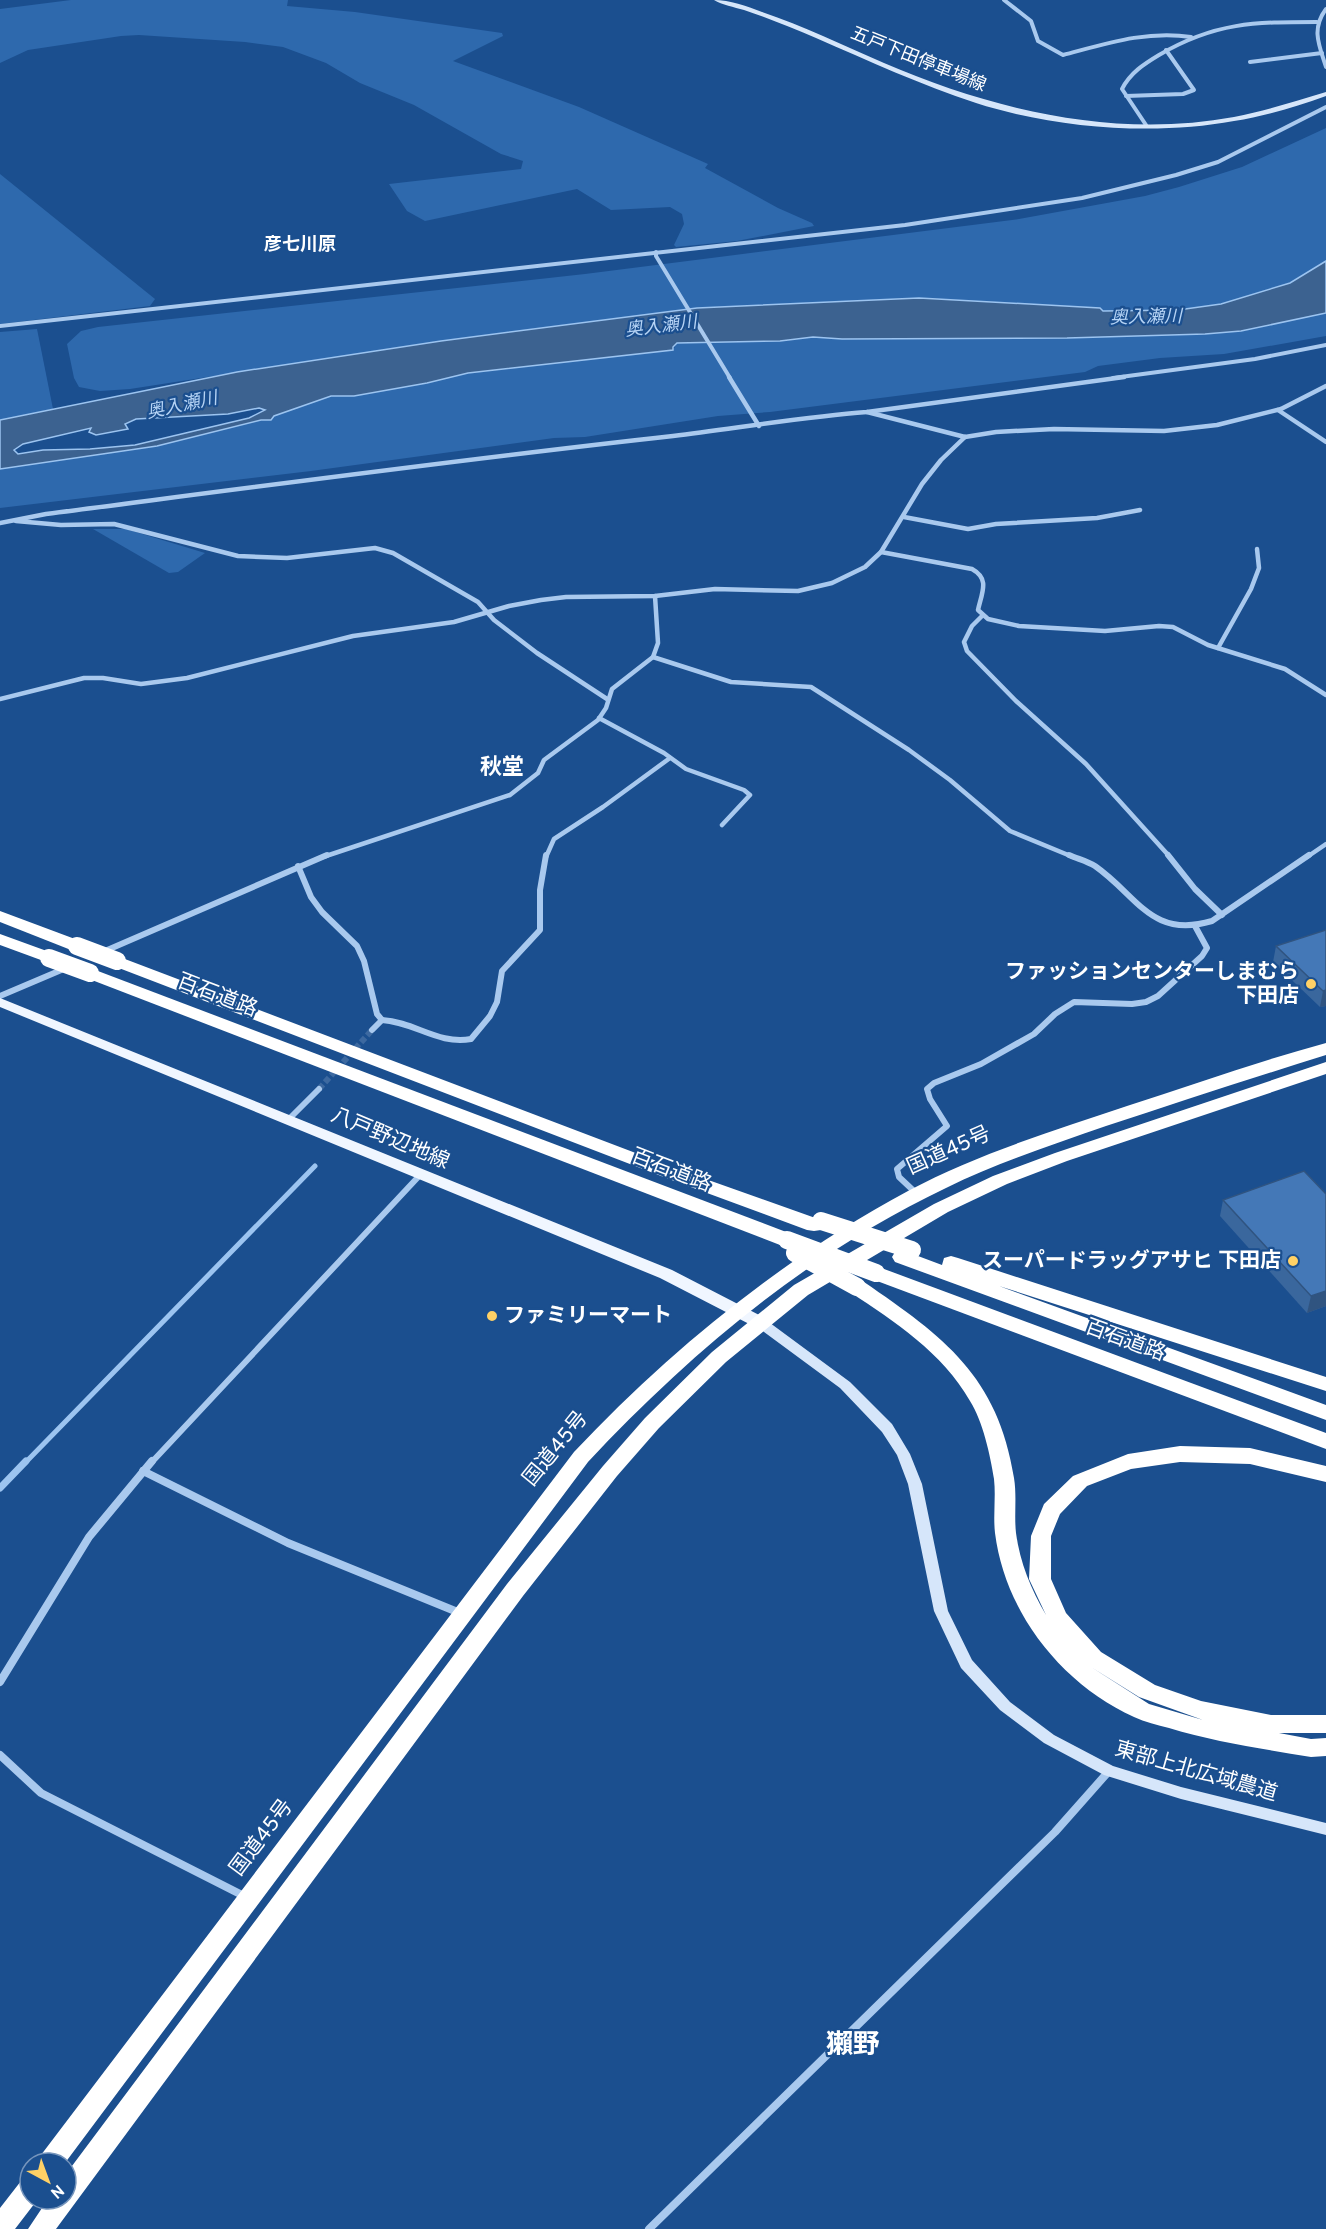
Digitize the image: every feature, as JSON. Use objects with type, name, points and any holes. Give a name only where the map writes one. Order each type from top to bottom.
[{"type":"highway","name":"百石道路","points":[[0,916],[676,1175],[907,1254],[1326,1413]]},
{"type":"highway","name":"百石道路","points":[[0,939],[737,1221],[783,1242],[876,1273],[1326,1442]]},
{"type":"highway","name":"国道45号","points":[[59,2151],[581,1457],[624,1410],[695,1345],[780,1278],[868,1221],[918,1194],[1045,1140],[1326,1049]]},
{"type":"highway","points":[[78,2178],[515,1590],[652,1423],[719,1357],[801,1290],[894,1233],[941,1208],[1000,1180],[1061,1157],[1326,1068]]},
{"type":"highway","points":[[783,1242],[857,1287],[916,1327],[951,1360],[980,1399],[993,1435],[1004,1479],[1006,1534],[1018,1588],[1047,1636],[1087,1678],[1142,1712],[1199,1728],[1289,1745],[1311,1748],[1326,1747]]},
{"type":"highway","points":[[907,1254],[1326,1384]]},
{"type":"highway","points":[[1326,1474],[1250,1456],[1180,1454],[1128,1462],[1080,1481],[1051,1510],[1041,1536],[1040,1579],[1058,1618],[1093,1658],[1147,1691],[1200,1710],[1271,1724],[1326,1724]]},
{"type":"highway","points":[[0,2228],[18,2205]]},
{"type":"highway","points":[[41,2229],[54,2211]]},
{"type":"main road","name":"五戸下田停車場線","points":[[717,0],[803,28],[913,78],[979,102],[1038,116],[1146,125],[1186,124],[1236,119],[1286,108],[1326,94]]},
{"type":"main road","name":"八戸野辺地線","points":[[0,1002],[666,1274],[738,1309],[761,1323]]},
{"type":"main road","name":"東部上北広域農道","points":[[761,1323],[845,1385],[887,1428],[903,1454],[915,1485],[941,1611],[966,1664],[1005,1706],[1049,1739],[1109,1771],[1180,1793],[1326,1829]]},
{"type":"street","points":[[1004,0],[1026,14],[1038,33],[1038,41],[1057,53],[1063,54],[1167,33],[1191,37]]},
{"type":"street","points":[[1326,9],[1317,21],[1316,41],[1326,67]]},
{"type":"street","points":[[1146,125],[1122,89],[1126,78],[1133,71],[1166,50],[1191,37],[1226,25],[1326,21]]},
{"type":"street","points":[[1126,96],[1183,94],[1194,90],[1166,50]]},
{"type":"street","points":[[1250,62],[1322,53]]},
{"type":"street","points":[[0,326],[905,225],[1082,198],[1218,162],[1326,107]]},
{"type":"street","points":[[656,254],[758,424]]},
{"type":"street","points":[[0,523],[46,514],[514,454],[825,415],[867,412],[1255,359],[1326,345]]},
{"type":"street","points":[[867,412],[965,437],[996,432],[1054,429],[1164,432],[1217,425],[1278,410],[1326,386]]},
{"type":"street","points":[[1278,410],[1326,442]]},
{"type":"street","points":[[0,699],[84,678],[103,678],[141,684],[187,678],[353,636],[454,622],[530,602],[566,597],[655,596],[715,588],[783,591],[808,589],[832,582],[865,567],[881,552],[922,484],[941,460],[965,437]]},
{"type":"street","points":[[904,517],[968,529],[996,524],[1097,518],[1140,510]]},
{"type":"street","points":[[13,520],[28,524],[114,524],[238,556],[257,558],[318,556],[375,548],[412,562],[478,603],[486,613],[562,671],[607,699]]},
{"type":"street","points":[[1218,648],[1251,589],[1259,568],[1257,549]]},
{"type":"street","points":[[881,552],[972,569],[981,574],[984,580],[978,610],[982,616],[1019,626],[1082,631],[1173,627],[1218,648],[1285,669],[1326,695]]},
{"type":"street","points":[[0,996],[298,866],[510,795],[538,772],[544,760],[599,718],[606,708],[612,689],[653,657],[658,643],[655,596]]},
{"type":"street","points":[[982,616],[972,626],[964,642],[967,651],[1016,701],[1086,764],[1178,866],[1195,889],[1222,915]]},
{"type":"street","points":[[653,657],[731,681],[811,687],[909,750],[950,780],[1010,831],[1093,865],[1122,888],[1140,907],[1162,921],[1175,926],[1196,926],[1212,921],[1326,844]]},
{"type":"street","points":[[599,718],[686,769],[744,790],[750,795],[722,825]]},
{"type":"street","points":[[298,866],[311,897],[322,912],[357,946],[364,961],[377,1014],[382,1020],[397,1021],[453,1042],[471,1039],[478,1033],[496,1002],[502,971],[540,930],[540,890],[547,850],[554,839],[603,807],[670,758]]},
{"type":"street","points":[[918,1194],[899,1177],[897,1169],[947,1126],[928,1096],[927,1089],[934,1083],[981,1064],[1034,1034],[1055,1014],[1074,1002],[1132,1004],[1146,1002],[1158,996],[1202,956],[1207,948],[1196,926]]},
{"type":"street","points":[[372,1030],[382,1020]]},
{"type":"street","points":[[288,1120],[319,1089]]},
{"type":"street","points":[[0,1683],[89,1537],[143,1471],[420,1175]]},
{"type":"street","points":[[143,1471],[288,1543],[462,1614]]},
{"type":"street","points":[[0,1755],[41,1794],[138,1840],[250,1899]]},
{"type":"street","points":[[649,2229],[1055,1832],[1109,1771]]},
{"type":"shaded area","points":[[71,0],[288,0],[287,6],[355,12],[502,33],[503,36],[453,61],[579,107],[708,164],[705,168],[814,226],[737,241],[676,247],[674,245],[684,224],[682,214],[670,207],[611,210],[577,189],[425,221],[407,211],[389,184],[521,169],[523,161],[501,154],[414,105],[360,83],[326,63],[283,47],[245,42],[139,35],[121,36],[28,50],[0,63],[0,9]]},
{"type":"shaded area","points":[[1326,128],[1326,261],[1290,283],[1221,304],[1178,310],[1102,311],[1100,308],[919,298],[697,308],[441,341],[130,389],[100,391],[79,387],[74,378],[67,344],[81,331],[98,327],[585,274],[1019,219],[1145,196],[1179,187],[1242,167]]},
{"type":"shaded area","points":[[0,174],[155,299],[150,306],[0,324]]},
{"type":"shaded area","points":[[1326,313],[1326,336],[1224,354],[1160,358],[1098,366],[1085,372],[770,412],[718,416],[585,437],[554,438],[311,471],[0,508],[0,469],[157,446],[261,420],[271,420],[274,416],[331,396],[354,396],[468,373],[673,350],[677,343],[780,341],[813,337],[842,339],[1066,338],[1205,334],[1241,331]]},
{"type":"shaded area","points":[[37,329],[53,409],[0,420],[0,332]]},
{"type":"shaded area","points":[[93,529],[126,529],[205,553],[178,572],[169,573]]},
{"type":"water","name":"奥入瀬川","points":[[1326,261],[1326,313],[1241,331],[1205,334],[1067,338],[842,339],[813,337],[780,341],[677,343],[673,350],[468,373],[354,396],[331,396],[274,416],[271,420],[261,420],[157,446],[0,469],[0,420],[237,372],[441,341],[697,308],[919,298],[1100,308],[1103,311],[1178,310],[1221,304],[1290,283]],"holes":[[[259,408],[265,410],[249,418],[135,445],[43,450],[18,454],[14,450],[23,444],[91,428],[89,432],[96,435],[128,429],[125,424],[136,419],[228,414]]]},
{"type":"building","points":[[1326,930],[1326,990],[1323,991],[1276,946]]},
{"type":"building","name":"スーパードラッグアサヒ 下田店","points":[[1304,1171],[1326,1194],[1326,1291],[1311,1296],[1223,1200]]},
{"type":"waterway","points":[[25,1463],[315,1166]]},
{"type":"waterway","points":[[0,1488],[26,1461]]},
{"type":"tunnel","points":[[319,1089],[372,1030]]},
{"type":"place","name":"ファッションセンターしまむら 下田店","points":[[1311,984]]},
{"type":"place","name":"スーパードラッグアサヒ 下田店","points":[[1293,1261]]},
{"type":"place","name":"ファミリーマート","points":[[492,1316]]},
{"type":"district","name":"彦七川原","points":[[300,245]]},
{"type":"district","name":"秋堂","points":[[502,768]]},
{"type":"district","name":"獺野","points":[[853,2046]]}]
